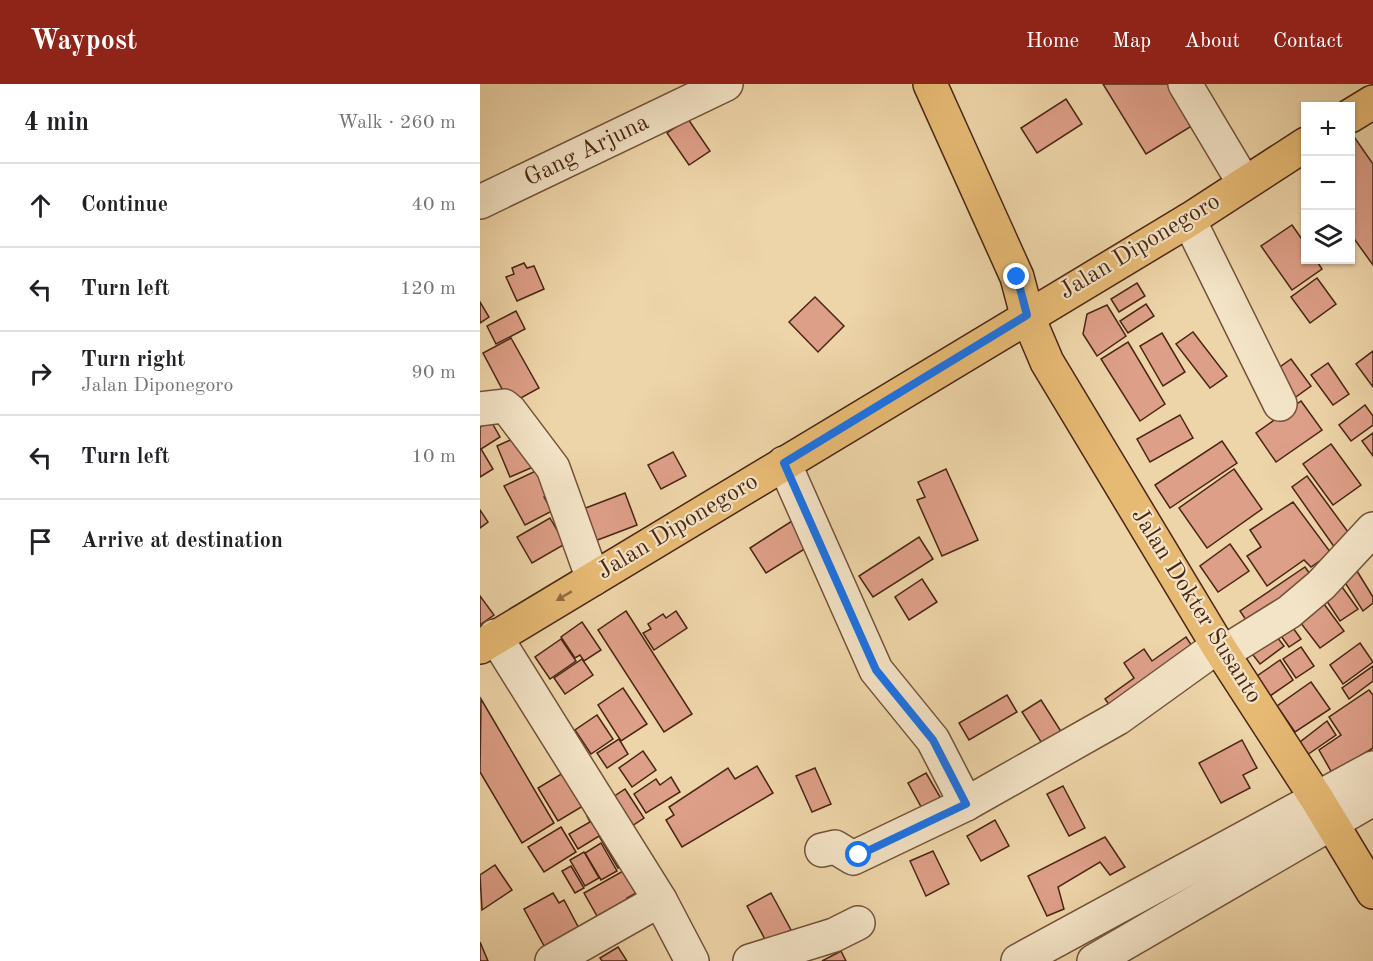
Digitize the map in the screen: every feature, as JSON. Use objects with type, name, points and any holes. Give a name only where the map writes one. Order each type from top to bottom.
[{"type":"main road","name":"Jalan Dokter Susanto","points":[[930,84],[1017,277],[1027,315],[1047,362],[1221,650],[1373,892]]},
{"type":"main road","points":[[1355,113],[1373,102]]},
{"type":"main road","name":"Jalan Diponegoro","points":[[488,641],[1027,315],[1189,220],[1301,147]]},
{"type":"street","name":"Gang Arjuna","points":[[480,202],[726,84]]},
{"type":"street","points":[[1185,84],[1244,183]]},
{"type":"street","points":[[1189,220],[1280,404]]},
{"type":"street","points":[[480,409],[504,406],[553,468],[593,579]]},
{"type":"street","points":[[784,463],[876,670],[933,740],[966,804]]},
{"type":"street","points":[[822,850],[836,847],[852,858],[966,804],[1118,718],[1221,650],[1289,612],[1321,585],[1373,529]]},
{"type":"street","points":[[488,641],[660,900],[692,961]]},
{"type":"street","points":[[1094,961],[1324,811],[1373,768]]},
{"type":"street","points":[[1018,961],[1324,811],[1373,800]]},
{"type":"street","points":[[552,961],[660,900]]},
{"type":"street","points":[[750,961],[834,935],[858,923]]},
{"type":"building","points":[[1103,84],[1170,84],[1195,124],[1146,154]]},
{"type":"building","points":[[1066,99],[1082,124],[1037,153],[1021,128]]},
{"type":"building","points":[[688,119],[710,151],[689,165],[667,133]]},
{"type":"building","points":[[1355,138],[1373,164],[1373,265],[1355,240]]},
{"type":"building","points":[[1292,225],[1301,238],[1301,264],[1319,264],[1322,269],[1292,290],[1261,246]]},
{"type":"building","points":[[524,263],[527,268],[534,266],[544,289],[517,301],[506,277],[514,274],[512,268]]},
{"type":"building","points":[[1317,278],[1336,304],[1310,323],[1291,297]]},
{"type":"building","points":[[1137,283],[1145,296],[1119,312],[1111,299]]},
{"type":"building","points":[[815,297],[844,326],[818,352],[789,322]]},
{"type":"building","points":[[480,302],[489,317],[480,323]]},
{"type":"building","points":[[1146,304],[1154,316],[1128,333],[1120,321]]},
{"type":"building","points":[[1107,305],[1126,336],[1097,356],[1083,334],[1087,314]]},
{"type":"building","points":[[516,311],[525,329],[496,344],[487,326]]},
{"type":"building","points":[[1193,332],[1227,376],[1210,388],[1176,344]]},
{"type":"building","points":[[1162,333],[1185,372],[1163,386],[1140,346]]},
{"type":"building","points":[[511,338],[539,388],[510,404],[483,353]]},
{"type":"building","points":[[1128,342],[1165,404],[1140,421],[1101,359]]},
{"type":"building","points":[[1373,351],[1373,387],[1356,364]]},
{"type":"building","points":[[1291,359],[1311,386],[1293,399],[1273,372]]},
{"type":"building","points":[[1328,363],[1349,394],[1333,405],[1311,375]]},
{"type":"building","points":[[1301,401],[1322,430],[1276,462],[1256,433]]},
{"type":"building","points":[[1365,405],[1373,416],[1373,425],[1351,441],[1339,425]]},
{"type":"building","points":[[1180,415],[1193,438],[1150,462],[1137,439]]},
{"type":"building","points":[[491,421],[500,437],[481,449],[493,469],[480,477],[480,427]]},
{"type":"building","points":[[526,433],[540,464],[510,477],[497,446]]},
{"type":"building","points":[[1373,433],[1373,456],[1362,441]]},
{"type":"building","points":[[1222,441],[1237,463],[1170,508],[1155,485]]},
{"type":"building","points":[[1331,444],[1361,485],[1333,505],[1303,464]]},
{"type":"building","points":[[673,452],[686,476],[661,489],[648,465]]},
{"type":"building","points":[[542,468],[554,492],[544,497],[552,511],[525,525],[504,486]]},
{"type":"building","points":[[946,469],[978,540],[942,556],[917,500],[925,497],[918,482]]},
{"type":"building","points":[[1234,469],[1262,509],[1207,548],[1179,508]]},
{"type":"building","points":[[1307,476],[1351,536],[1335,548],[1292,487]]},
{"type":"building","points":[[625,493],[637,525],[595,541],[583,509]]},
{"type":"building","points":[[1293,502],[1331,553],[1311,567],[1304,560],[1267,586],[1247,556],[1261,547],[1250,530]]},
{"type":"building","points":[[480,510],[488,522],[480,528]]},
{"type":"building","points":[[550,518],[565,544],[532,563],[517,537]]},
{"type":"building","points":[[795,519],[811,545],[766,573],[750,548]]},
{"type":"building","points":[[919,537],[933,559],[873,597],[859,576]]},
{"type":"building","points":[[1230,544],[1249,571],[1218,592],[1200,566]]},
{"type":"building","points":[[1305,567],[1317,584],[1252,629],[1240,611]]},
{"type":"building","points":[[1357,571],[1373,597],[1373,603],[1363,611],[1344,581]]},
{"type":"building","points":[[922,579],[937,602],[909,620],[895,597]]},
{"type":"building","points":[[1337,580],[1358,609],[1340,621],[1320,591]]},
{"type":"building","points":[[480,596],[494,615],[480,625]]},
{"type":"building","points":[[1324,604],[1344,631],[1320,648],[1300,622]]},
{"type":"building","points":[[626,611],[692,714],[664,732],[598,630]]},
{"type":"building","points":[[676,611],[687,628],[654,650],[643,633],[651,629],[648,624],[663,614],[666,618]]},
{"type":"building","points":[[1288,621],[1301,639],[1289,647],[1276,629]]},
{"type":"building","points":[[582,622],[601,650],[584,661],[580,655],[575,658],[561,637]]},
{"type":"building","points":[[1270,628],[1284,646],[1260,664],[1246,646]]},
{"type":"building","points":[[1186,637],[1198,655],[1115,713],[1105,699],[1134,678],[1124,663],[1144,649],[1152,661]]},
{"type":"building","points":[[561,639],[576,661],[550,679],[535,657]]},
{"type":"building","points":[[1360,643],[1373,662],[1343,684],[1330,665]]},
{"type":"building","points":[[1301,647],[1314,666],[1296,678],[1283,659]]},
{"type":"building","points":[[582,659],[593,675],[565,694],[554,678]]},
{"type":"building","points":[[1280,660],[1293,680],[1270,696],[1257,676]]},
{"type":"building","points":[[1373,666],[1373,681],[1349,699],[1342,688]]},
{"type":"building","points":[[1311,682],[1330,709],[1295,732],[1277,706]]},
{"type":"building","points":[[623,688],[647,724],[621,741],[598,705]]},
{"type":"building","points":[[1369,690],[1373,695],[1373,748],[1332,773],[1319,750],[1341,735],[1329,717]]},
{"type":"building","points":[[1007,695],[1017,712],[969,740],[959,723]]},
{"type":"building","points":[[481,699],[554,823],[522,843],[480,772]]},
{"type":"building","points":[[1041,700],[1062,733],[1043,745],[1022,712]]},
{"type":"building","points":[[597,715],[613,739],[591,754],[575,730]]},
{"type":"building","points":[[1327,721],[1336,735],[1307,755],[1300,742]]},
{"type":"building","points":[[619,739],[628,754],[607,768],[597,753]]},
{"type":"building","points":[[1242,740],[1257,768],[1243,775],[1250,788],[1221,803],[1199,763]]},
{"type":"building","points":[[643,751],[656,770],[632,787],[619,768]]},
{"type":"building","points":[[757,766],[773,793],[682,847],[666,820],[674,815],[669,807],[728,768],[735,779]]},
{"type":"building","points":[[573,767],[593,800],[558,821],[538,788]]},
{"type":"building","points":[[815,768],[831,804],[812,812],[796,776]]},
{"type":"building","points":[[926,773],[943,802],[924,812],[908,783]]},
{"type":"building","points":[[671,777],[680,792],[646,813],[634,794],[656,779],[660,785]]},
{"type":"building","points":[[1063,786],[1085,828],[1069,836],[1047,794]]},
{"type":"building","points":[[625,789],[644,818],[629,828],[610,799]]},
{"type":"building","points":[[600,809],[629,859],[618,868],[599,836],[578,849],[569,834],[590,822],[587,816]]},
{"type":"building","points":[[995,820],[1009,846],[981,861],[967,836]]},
{"type":"building","points":[[561,827],[576,852],[544,872],[528,847]]},
{"type":"building","points":[[1105,837],[1125,867],[1110,875],[1100,862],[1058,887],[1064,909],[1047,916],[1028,876]]},
{"type":"building","points":[[601,843],[617,871],[601,880],[585,853]]},
{"type":"building","points":[[933,851],[949,884],[926,896],[910,861]]},
{"type":"building","points":[[584,852],[599,878],[585,886],[570,860]]},
{"type":"building","points":[[495,865],[512,890],[482,910],[480,875]]},
{"type":"building","points":[[571,866],[584,888],[575,893],[562,871]]},
{"type":"building","points":[[632,866],[645,888],[627,898],[635,912],[605,930],[584,893]]},
{"type":"building","points":[[553,893],[559,903],[564,900],[583,936],[549,955],[524,909]]},
{"type":"building","points":[[771,893],[791,930],[767,943],[747,906]]},
{"type":"building","points":[[480,942],[488,961],[480,961]]},
{"type":"building","points":[[618,947],[627,961],[602,961],[600,958]]},
{"type":"building","points":[[841,951],[846,961],[822,961]]},
{"type":"route","points":[[859,855],[966,804],[933,740],[908,713],[876,670],[831,574],[784,463],[1027,315],[1017,277]]}]
